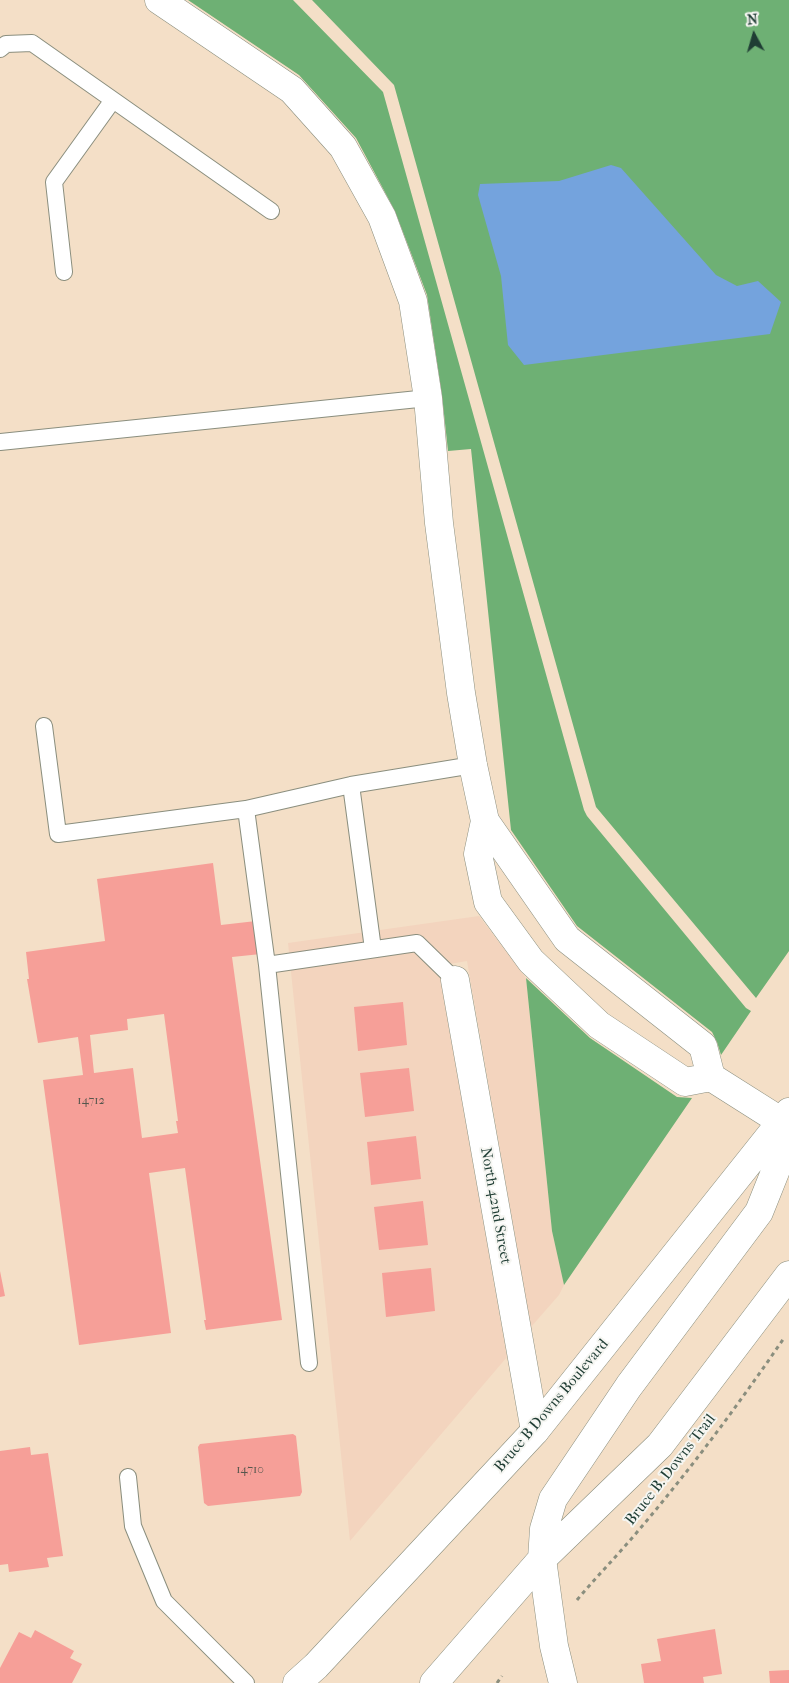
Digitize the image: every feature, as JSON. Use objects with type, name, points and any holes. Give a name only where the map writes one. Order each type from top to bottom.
[{"type":"street","points":[[160,0],[292,90],[343,147],[382,217],[413,301],[428,398],[439,523],[461,693],[485,821],[567,939],[703,1046],[711,1077]]},
{"type":"street","points":[[485,821],[478,854],[488,902],[531,961],[599,1025],[658,1066],[685,1082],[711,1077],[787,1119],[781,1157],[759,1212],[629,1386],[553,1498],[544,1529],[542,1559],[554,1646],[562,1683]]},
{"type":"street","name":"North 42nd Street","points":[[455,980],[535,1431]]},
{"type":"street","name":"Bruce B Downs Boulevard","points":[[297,1683],[316,1666],[535,1431],[787,1119]]},
{"type":"street","points":[[434,1683],[542,1559],[660,1445],[787,1283]]},
{"type":"lane","points":[[0,49],[6,44],[32,43],[271,211]]},
{"type":"lane","points":[[64,272],[54,182],[113,100]]},
{"type":"lane","points":[[0,442],[428,398]]},
{"type":"lane","points":[[44,726],[58,834],[246,809],[351,785],[473,764]]},
{"type":"lane","points":[[351,785],[373,949]]},
{"type":"lane","points":[[246,809],[267,965],[310,1363]]},
{"type":"lane","points":[[267,965],[417,943],[455,980]]},
{"type":"lane","points":[[128,1477],[133,1526],[164,1601],[246,1683]]},
{"type":"path","name":"Bruce B. Downs Trail","points":[[573,1604],[638,1531],[673,1487],[748,1391],[784,1338]]},
{"type":"path","points":[[497,1683],[502,1676]]},
{"type":"shaded area","points":[[479,916],[526,978],[552,1231],[564,1285],[559,1295],[531,1327],[467,961],[438,966],[507,1357],[350,1541],[288,943]]},
{"type":"green space","points":[[188,0],[293,0],[383,92],[584,810],[746,1008],[751,1011],[721,1055],[712,1032],[577,926],[511,830],[471,449],[448,451],[442,395],[427,295],[395,211],[356,138],[299,75]]},
{"type":"green space","points":[[312,0],[789,0],[789,951],[756,998],[596,807],[394,85]]},
{"type":"green space","points":[[526,978],[590,1038],[677,1097],[692,1098],[564,1285],[552,1231]]},
{"type":"water","points":[[611,165],[621,168],[716,275],[737,286],[758,281],[781,302],[770,334],[524,365],[508,345],[501,276],[478,195],[480,184],[559,181]]},
{"type":"building","points":[[213,863],[221,925],[256,921],[261,954],[232,957],[282,1320],[206,1330],[185,1168],[149,1173],[171,1333],[79,1345],[43,1080],[83,1075],[78,1037],[38,1043],[27,979],[29,979],[26,952],[105,941],[97,879]],"holes":[[[164,1014],[178,1121],[176,1121],[178,1133],[142,1138],[133,1068],[94,1073],[90,1035],[128,1030],[127,1019]]]},
{"type":"building","points":[[403,1002],[407,1045],[358,1051],[354,1007]]},
{"type":"building","points":[[409,1068],[414,1111],[365,1117],[360,1073]]},
{"type":"building","points":[[416,1136],[421,1179],[371,1185],[367,1142]]},
{"type":"building","points":[[423,1201],[428,1245],[379,1250],[374,1207]]},
{"type":"building","points":[[431,1268],[435,1311],[386,1317],[382,1273]]},
{"type":"building","points":[[0,1271],[5,1296],[0,1297]]},
{"type":"building","points":[[293,1434],[296,1436],[302,1492],[300,1496],[208,1506],[204,1503],[198,1447],[200,1444]]},
{"type":"building","points":[[30,1447],[31,1455],[48,1453],[63,1556],[47,1558],[49,1567],[9,1572],[8,1564],[0,1565],[0,1451]]},
{"type":"building","points":[[715,1629],[722,1674],[703,1677],[704,1683],[644,1683],[641,1664],[661,1661],[657,1639]]},
{"type":"building","points":[[35,1630],[74,1651],[70,1658],[82,1664],[72,1683],[0,1683],[0,1668],[19,1632],[31,1638]]},
{"type":"building","points":[[789,1670],[789,1683],[770,1683],[769,1671]]}]
